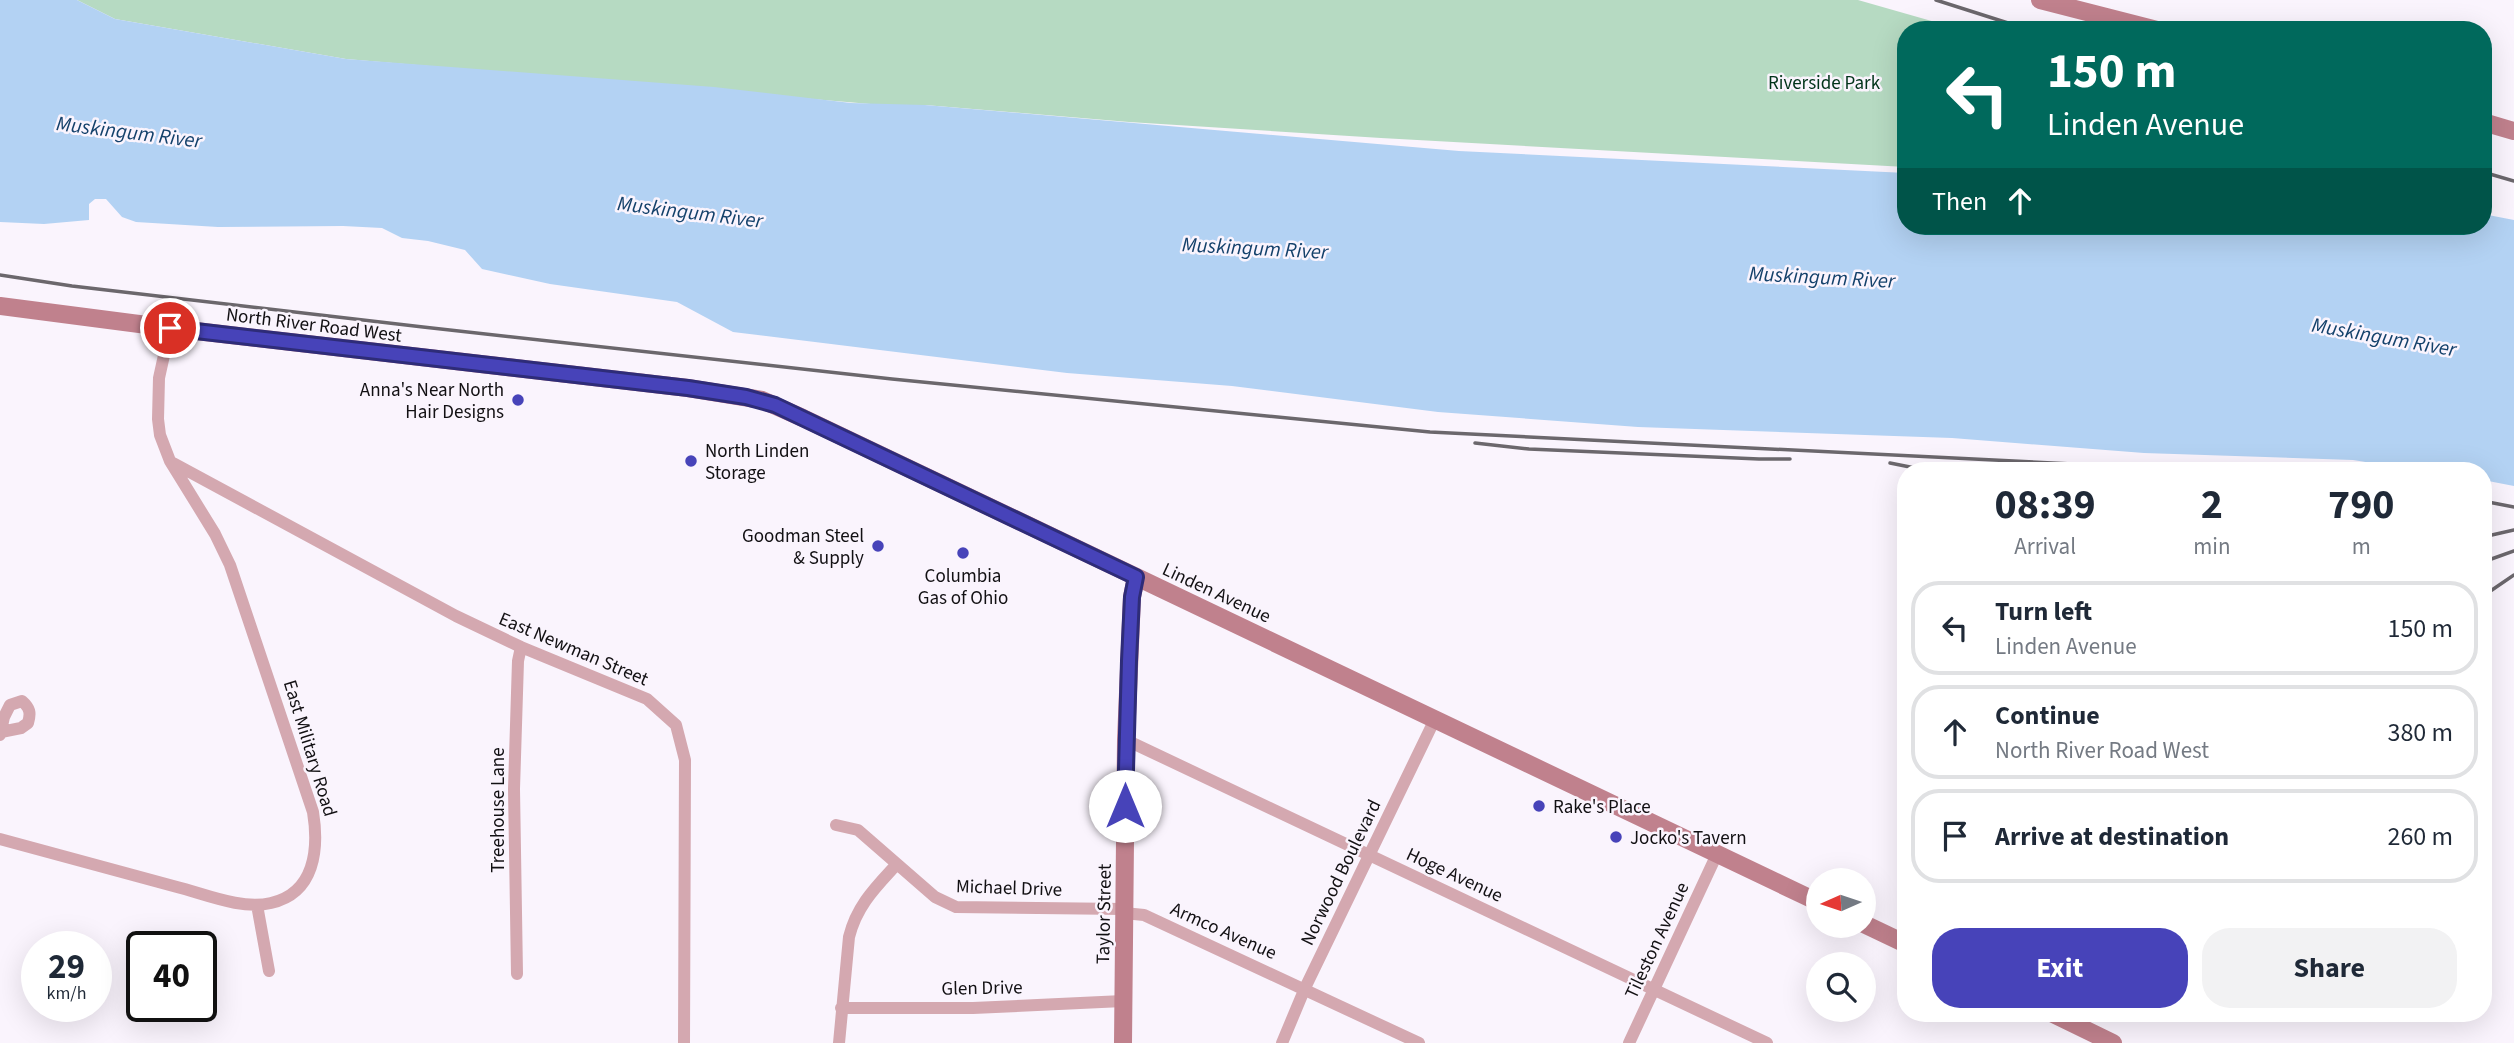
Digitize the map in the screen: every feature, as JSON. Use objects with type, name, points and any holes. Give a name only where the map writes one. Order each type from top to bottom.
[{"type":"street","points":[[2040,0],[2122,21]]},
{"type":"street","points":[[2492,125],[2514,131]]},
{"type":"street","name":"North River Road West","points":[[0,306],[582,377]]},
{"type":"street","name":"East Military Road","points":[[0,839],[215,897],[257,905],[286,898],[310,873],[317,844],[313,812],[230,565],[215,534],[170,461],[160,435],[157,398],[170,328]]},
{"type":"street","name":"Linden Avenue","points":[[582,377],[734,395],[775,405],[1806,896]]},
{"type":"street","name":"East Newman Street","points":[[170,461],[456,616],[521,647],[647,699],[676,725],[685,760],[684,1043]]},
{"type":"street","name":"Taylor Street","points":[[1123,1043],[1126,740],[1132,597],[1136,577]]},
{"type":"street","name":"Treehouse Lane","points":[[517,974],[514,789],[517,684],[521,647]]},
{"type":"street","name":"Norwood Boulevard","points":[[1282,1043],[1435,719]]},
{"type":"street","name":"Hoge Avenue","points":[[1126,740],[1768,1043]]},
{"type":"street","name":"Michael Drive","points":[[836,825],[858,830],[935,897],[956,907],[1124,911]]},
{"type":"street","name":"Tileston Avenue","points":[[1629,1043],[1717,854]]},
{"type":"street","points":[[839,1043],[853,919],[897,864]]},
{"type":"street","points":[[257,905],[269,971]]},
{"type":"street","name":"Armco Avenue","points":[[1124,911],[1144,915],[1306,988],[1419,1043]]},
{"type":"street","points":[[1876,930],[1897,940]]},
{"type":"street","name":"Glen Drive","points":[[841,1008],[973,1008],[1123,1001]]},
{"type":"street","points":[[2069,1022],[2109,1042]]},
{"type":"green space","name":"Riverside Park","points":[[77,0],[1858,0],[1932,21],[1897,21],[1897,167],[1381,138],[1129,122],[925,105],[882,105],[346,59],[115,19]]},
{"type":"water","name":"Muskingum River","points":[[0,0],[77,0],[115,19],[346,59],[714,87],[851,103],[925,105],[1459,151],[1897,173],[1897,235],[2492,235],[2492,216],[2514,220],[2514,486],[2492,482],[2492,462],[2366,462],[2144,453],[1952,438],[1638,427],[1438,412],[1232,386],[1067,373],[733,332],[677,302],[550,284],[482,269],[465,250],[402,238],[382,228],[218,227],[136,222],[122,217],[106,199],[95,199],[89,204],[89,220],[44,224],[0,222]]},
{"type":"railway","points":[[1936,0],[2002,21]]},
{"type":"railway","points":[[2492,175],[2514,181]]},
{"type":"railway","points":[[0,275],[72,286],[423,327],[892,379],[1430,432],[2033,462]]},
{"type":"railway","points":[[1475,443],[1529,449],[1790,459]]},
{"type":"railway","points":[[1890,463],[1897,464]]},
{"type":"railway","points":[[2492,503],[2514,507]]},
{"type":"railway","points":[[2492,535],[2514,530]]},
{"type":"railway","points":[[2492,559],[2514,551]]},
{"type":"railway","points":[[2492,590],[2514,575]]},
{"type":"place","name":"Anna's Near North Hair Designs","points":[[518,400]]},
{"type":"place","name":"North Linden Storage","points":[[691,461]]},
{"type":"place","name":"Goodman Steel & Supply","points":[[878,546]]},
{"type":"place","name":"Columbia Gas of Ohio","points":[[963,553]]},
{"type":"place","name":"Rake's Place","points":[[1539,806]]},
{"type":"place","name":"Jocko's Tavern","points":[[1616,837]]},
{"type":"route","points":[[170,328],[688,388],[762,400],[1136,577],[1132,597],[1125,806]]}]
